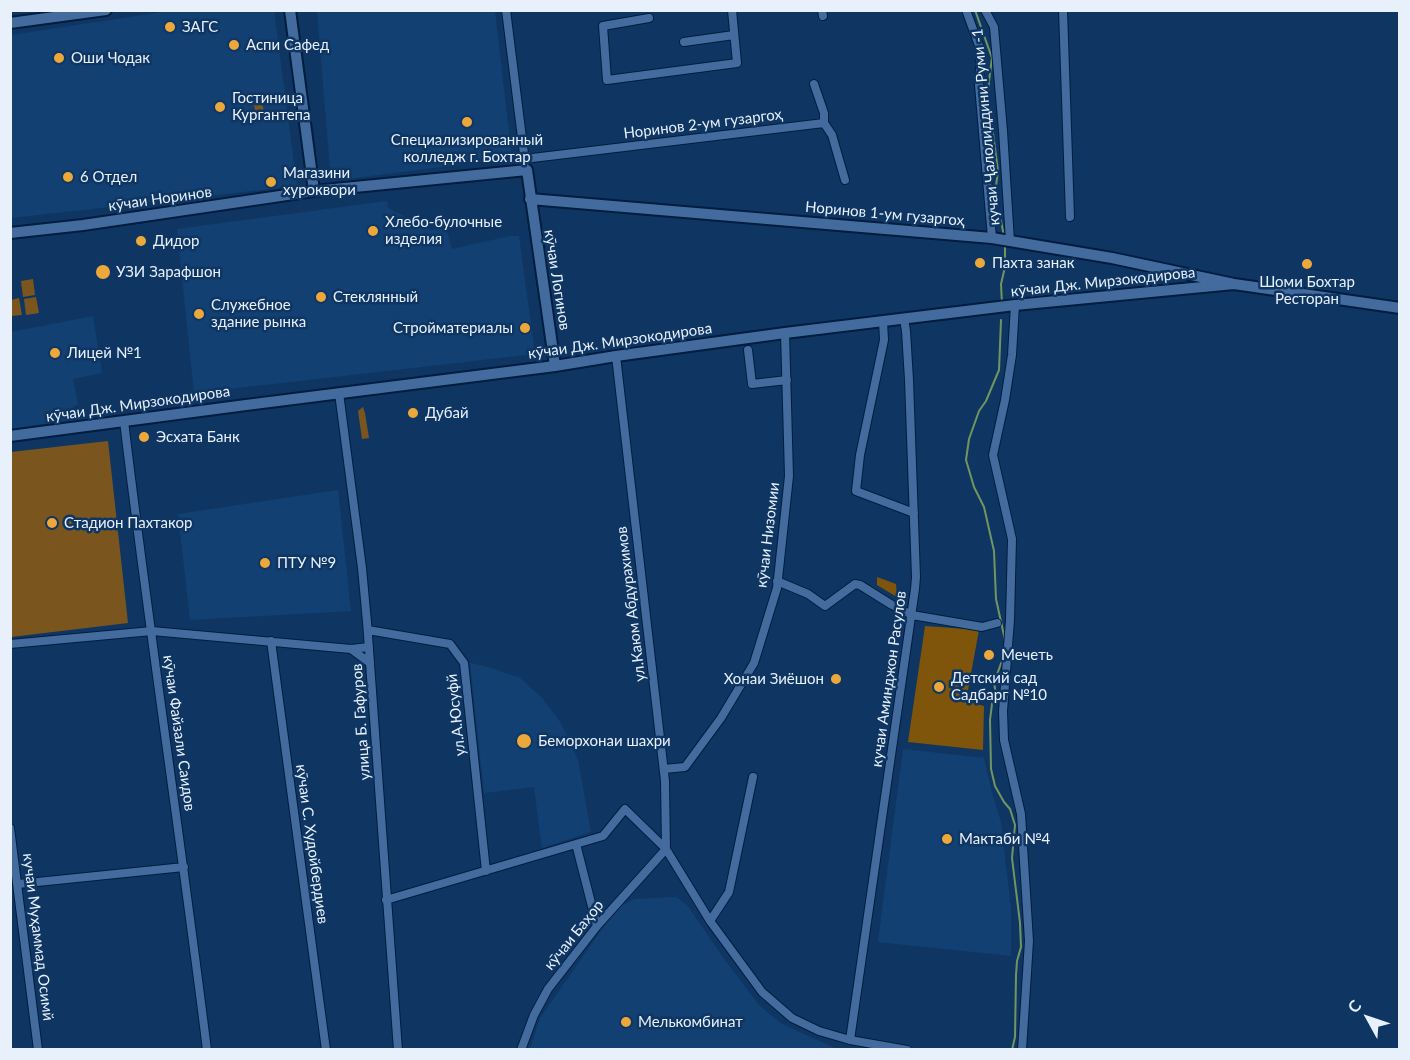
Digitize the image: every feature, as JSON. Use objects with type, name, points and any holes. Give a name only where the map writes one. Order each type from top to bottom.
[{"type":"street","points":[[10,22],[106,10]]},
{"type":"street","points":[[290,10],[315,191]]},
{"type":"street","points":[[506,10],[526,165]]},
{"type":"street","points":[[649,18],[603,26],[607,80],[737,63],[732,10]]},
{"type":"street","points":[[966,10],[981,51],[980,85],[1002,240]]},
{"type":"street","name":"кучаи Ҷалолиддини Руми -1","points":[[985,10],[994,27],[1003,131],[1002,240]]},
{"type":"street","points":[[1063,10],[1071,217]]},
{"type":"street","points":[[684,42],[734,35]]},
{"type":"street","points":[[814,84],[824,113],[824,123],[832,135],[845,180]]},
{"type":"street","name":"Норинов 2-ум гузаргоҳ","points":[[526,165],[824,123]]},
{"type":"street","name":"кӯчаи Норинов","points":[[10,233],[526,165]]},
{"type":"street","name":"кӯчаи Логинов","points":[[526,165],[555,366]]},
{"type":"street","name":"Норинов 1-ум гузаргоҳ","points":[[530,199],[1002,240],[1112,258],[1234,284]]},
{"type":"street","points":[[1234,284],[1400,308]]},
{"type":"street","name":"кӯчаи Дж. Мирзокодирова","points":[[10,436],[555,366],[785,333],[1015,305],[1234,284]]},
{"type":"street","points":[[1015,305],[1010,366],[993,455],[1012,539],[1010,620],[1003,711],[1004,740],[1021,814],[1029,941],[1022,1050]]},
{"type":"street","name":"кучаи Аминджон Расулов","points":[[850,1040],[916,577],[909,380],[904,319]]},
{"type":"street","points":[[883,321],[884,340],[860,455],[856,491],[914,513]]},
{"type":"street","name":"кӯчаи Низомии","points":[[664,769],[685,767],[721,718],[754,663],[777,588],[789,476],[785,333]]},
{"type":"street","points":[[748,350],[752,384],[787,380]]},
{"type":"street","name":"ул.Каюм Абдурахимов","points":[[616,356],[664,769],[666,849]]},
{"type":"street","name":"улица Б. Гафуров","points":[[339,393],[368,630],[398,1050]]},
{"type":"street","name":"кӯчаи Файзали Саидов","points":[[124,421],[207,1050]]},
{"type":"street","points":[[777,581],[808,594],[825,606],[855,584],[912,615],[982,627],[997,623]]},
{"type":"street","name":"ул.А.Юсуфй","points":[[368,630],[450,644],[464,663],[486,871]]},
{"type":"street","points":[[10,644],[152,631],[351,650],[369,647]]},
{"type":"street","name":"кӯчаи С. Худойбердиев","points":[[271,641],[326,1050]]},
{"type":"street","points":[[351,650],[370,663]]},
{"type":"street","points":[[710,921],[729,892],[753,777]]},
{"type":"street","points":[[386,900],[603,836],[624,809],[666,849],[710,921],[762,992],[792,1018],[819,1031],[850,1040],[907,1050]]},
{"type":"street","name":"кучаи Муҳаммад Осимй","points":[[10,828],[38,1050]]},
{"type":"street","points":[[576,844],[597,926]]},
{"type":"street","name":"кӯчаи Баҳор","points":[[521,1050],[534,1015],[548,989],[597,926],[666,849]]},
{"type":"street","points":[[18,885],[184,867]]},
{"type":"shaded area","points":[[169,11],[274,11],[297,186],[11,218],[11,35]]},
{"type":"shaded area","points":[[317,11],[495,11],[512,158],[331,181]]},
{"type":"shaded area","points":[[261,94],[265,119],[256,120],[253,95]]},
{"type":"shaded area","points":[[387,201],[388,208],[431,230],[446,228],[452,249],[519,236],[535,354],[194,393],[177,229]]},
{"type":"shaded area","points":[[33,279],[35,295],[23,297],[21,281]]},
{"type":"shaded area","points":[[36,297],[39,313],[26,315],[24,299]]},
{"type":"shaded area","points":[[19,298],[22,315],[11,316],[11,300]]},
{"type":"shaded area","name":"Лицей №1","points":[[93,316],[102,373],[73,379],[78,405],[73,406],[75,419],[11,429],[11,332]]},
{"type":"shaded area","points":[[363,407],[369,438],[362,439],[358,411]]},
{"type":"shaded area","points":[[108,441],[128,623],[11,637],[11,452]]},
{"type":"shaded area","name":"ПТУ №9","points":[[338,490],[351,611],[190,620],[178,514]]},
{"type":"shaded area","points":[[877,577],[896,584],[897,597],[877,585]]},
{"type":"shaded area","points":[[925,626],[979,630],[966,701],[984,706],[983,750],[908,742]]},
{"type":"shaded area","name":"Беморхонаи шахри","points":[[470,663],[520,678],[542,698],[561,723],[578,760],[591,832],[542,848],[534,787],[484,793]]},
{"type":"shaded area","name":"Мактаби №4","points":[[903,749],[984,758],[1001,822],[1011,909],[1011,956],[878,942]]},
{"type":"shaded area","points":[[676,897],[687,905],[759,1005],[782,1024],[837,1049],[530,1049],[540,1018],[605,925],[621,906],[634,899]]},
{"type":"waterway","points":[[975,10],[992,58],[988,96],[998,171],[994,201],[1004,236]]},
{"type":"waterway","points":[[1002,304],[1001,284],[1005,267],[1005,244]]},
{"type":"waterway","points":[[1001,320],[999,370],[986,401],[979,411],[969,439],[966,460],[974,487],[984,507],[994,551],[996,599],[1005,640]]},
{"type":"waterway","points":[[1004,655],[994,683],[996,694],[990,720],[991,769],[995,786],[1010,809],[1015,825],[1012,858],[1021,947],[1017,961],[1015,1037],[1012,1050]]},
{"type":"place","name":"ЗАГС","points":[[170,27]]},
{"type":"place","name":"Аспи Сафед","points":[[234,45]]},
{"type":"place","name":"Оши Чодак","points":[[59,58]]},
{"type":"place","name":"Гостиница Кургантепа","points":[[220,107]]},
{"type":"place","name":"Специализированный колледж г. Бохтар","points":[[467,122]]},
{"type":"place","name":"6 Отдел","points":[[68,177]]},
{"type":"place","name":"Магазини хуроквори","points":[[271,182]]},
{"type":"place","name":"Хлебо-булочные изделия","points":[[373,231]]},
{"type":"place","name":"Дидор","points":[[141,241]]},
{"type":"place","name":"Пахта занак","points":[[980,263]]},
{"type":"place","name":"Шоми Бохтар Ресторан","points":[[1307,264]]},
{"type":"place","name":"УЗИ Зарафшон","points":[[103,272]]},
{"type":"place","name":"Стеклянный","points":[[321,297]]},
{"type":"place","name":"Служебное здание рынка","points":[[199,314]]},
{"type":"place","name":"Стройматериалы","points":[[525,328]]},
{"type":"place","name":"Лицей №1","points":[[55,353]]},
{"type":"place","name":"Дубай","points":[[413,413]]},
{"type":"place","name":"Эсхата Банк","points":[[144,437]]},
{"type":"place","name":"Стадион Пахтакор","points":[[52,523]]},
{"type":"place","name":"ПТУ №9","points":[[265,563]]},
{"type":"place","name":"Мечеть","points":[[989,655]]},
{"type":"place","name":"Хонаи Зиёшон","points":[[836,679]]},
{"type":"place","name":"Детский сад Садбарг №10","points":[[939,687]]},
{"type":"place","name":"Беморхонаи шахри","points":[[524,741]]},
{"type":"place","name":"Мактаби №4","points":[[947,839]]},
{"type":"place","name":"Мелькомбинат","points":[[626,1022]]}]
